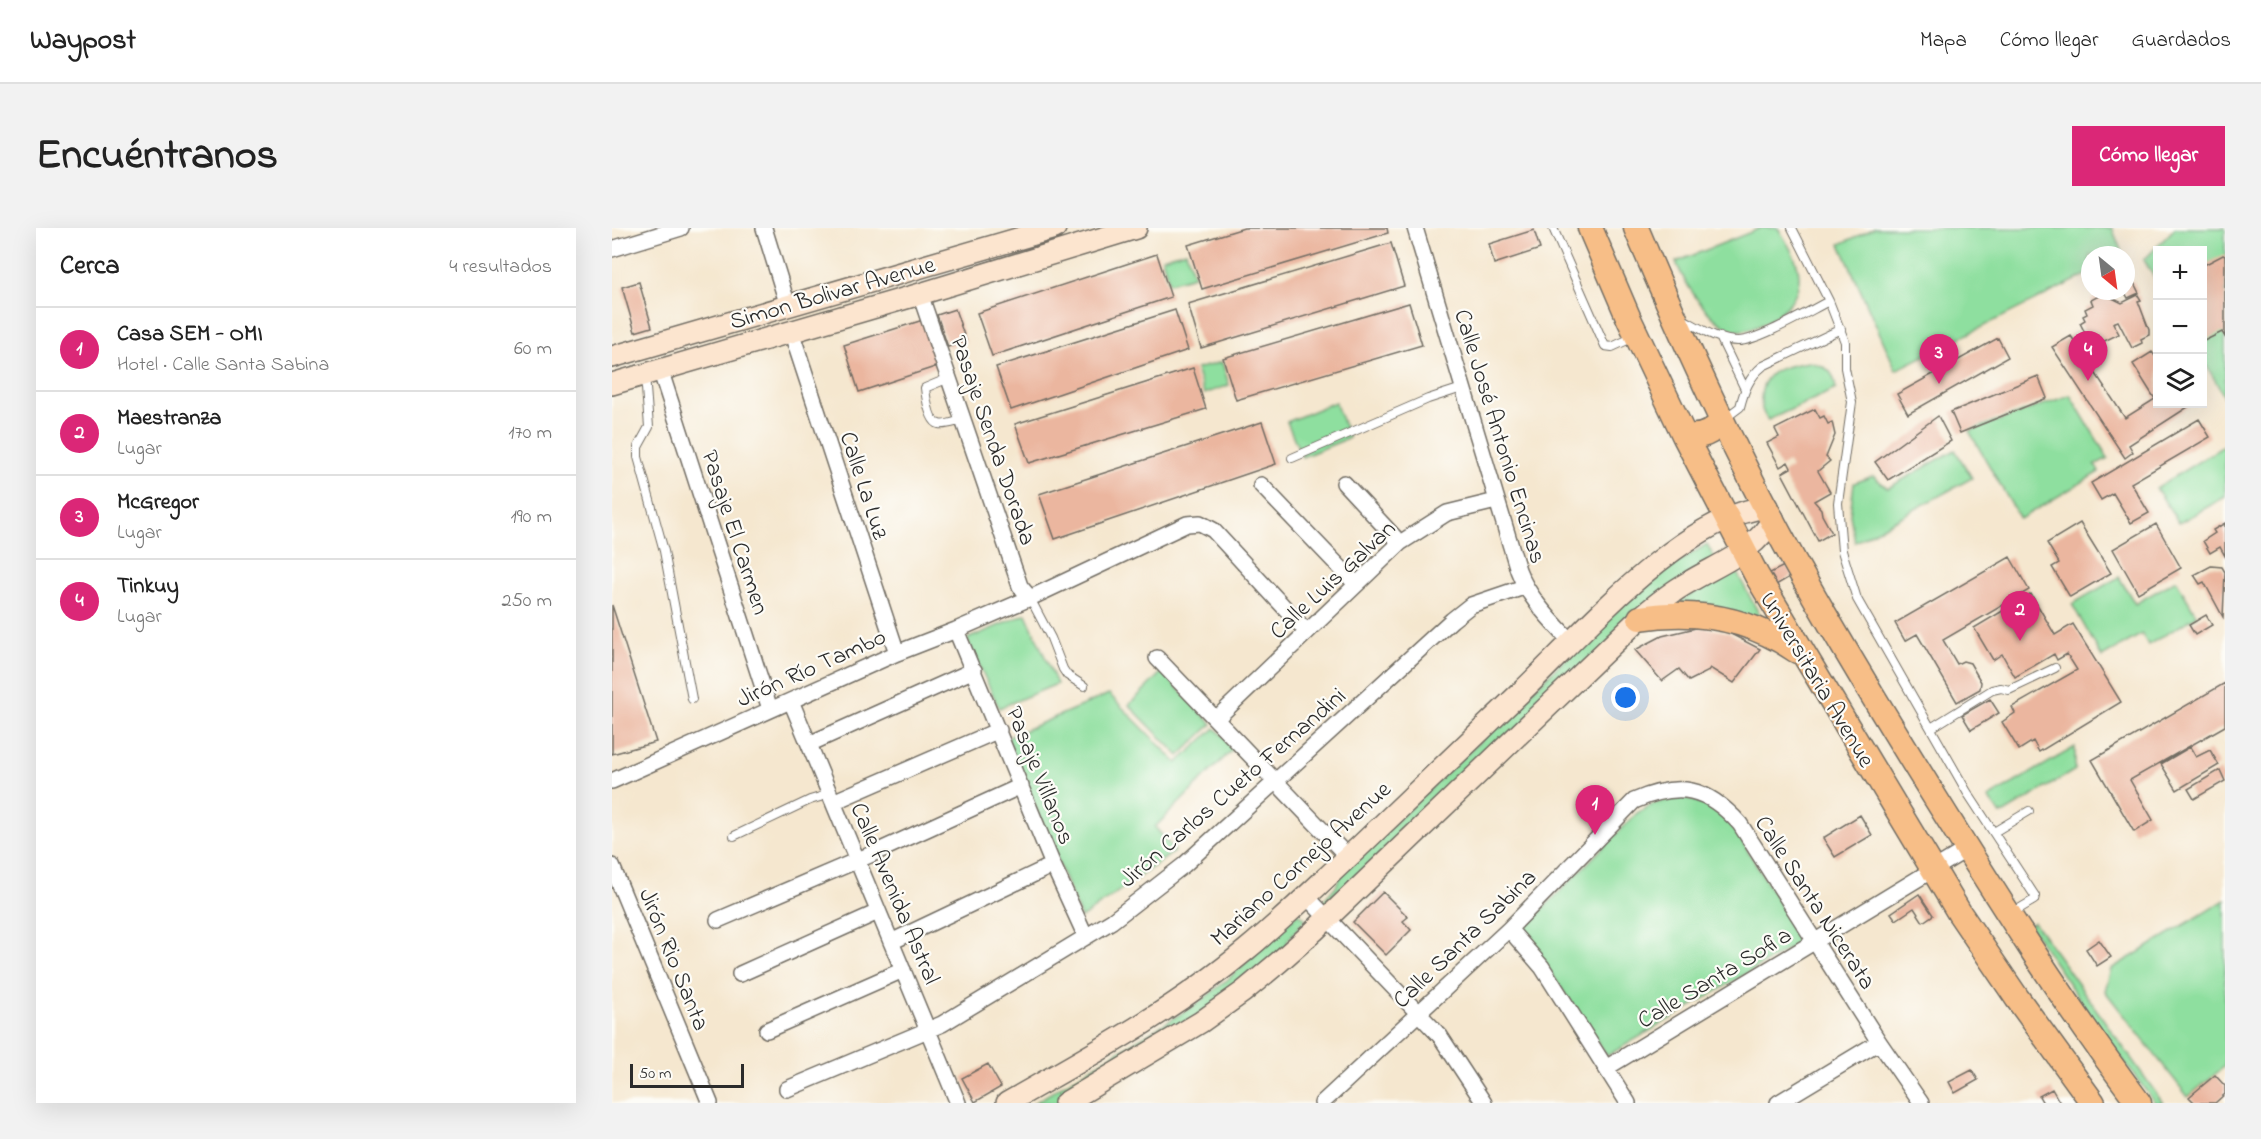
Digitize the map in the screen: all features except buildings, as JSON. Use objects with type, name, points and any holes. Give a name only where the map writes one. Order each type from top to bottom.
[{"type":"main road","name":"Simon Bolivar Avenue","points":[[612,357],[789,306],[1000,236],[1055,228]]},
{"type":"main road","name":"Simon Bolivar Avenue","points":[[612,384],[1136,228]]},
{"type":"main road","name":"Universitaria Avenue","points":[[1590,228],[1684,435],[1743,551],[1802,654],[1932,870],[2017,998],[2093,1103]]},
{"type":"main road","name":"Universitaria Avenue","points":[[1636,228],[1672,314],[1722,420],[1770,513],[1848,654],[1968,849],[2061,994],[2139,1103]]},
{"type":"main road","points":[[1000,236],[1011,265]]},
{"type":"main road","points":[[1684,435],[1705,435],[1722,420]]},
{"type":"main road","name":"Mariano Cornejo Avenue","points":[[1007,1103],[1124,1035],[1197,989],[1247,950],[1348,857],[1643,574],[1726,517],[1744,511],[1770,513]]},
{"type":"main road","points":[[1065,1103],[1201,1022],[1243,992],[1328,918],[1640,618],[1671,593],[1759,540],[1770,513]]},
{"type":"main road","points":[[1640,618],[1683,614],[1726,618],[1766,632],[1802,654]]},
{"type":"street","points":[[612,249],[681,228]]},
{"type":"street","points":[[764,228],[789,306]]},
{"type":"street","name":"Calle José Antonio Encinas","points":[[1415,228],[1496,501],[1524,587],[1572,643]]},
{"type":"street","name":"Pasaje Senda Dorada","points":[[920,294],[1020,586],[1030,598]]},
{"type":"street","name":"Calle La Luz","points":[[791,331],[897,653]]},
{"type":"street","name":"Pasaje El Carmen","points":[[652,371],[770,709]]},
{"type":"street","points":[[1344,483],[1400,543]]},
{"type":"street","points":[[1261,484],[1356,584]]},
{"type":"street","name":"Calle Luis Galvan","points":[[1216,719],[1400,543],[1447,513],[1496,501]]},
{"type":"street","name":"Jirón Río Tambo","points":[[612,781],[897,653],[1030,598],[1187,524],[1200,523],[1213,530],[1307,632]]},
{"type":"street","name":"Jirón Carlos Cueto Fernandini","points":[[787,1089],[942,1024],[1112,921],[1184,865],[1452,620],[1471,605],[1524,587]]},
{"type":"street","name":"Pasaje Villanos","points":[[956,630],[1053,865],[1086,937]]},
{"type":"street","points":[[1157,658],[1348,857]]},
{"type":"street","points":[[809,744],[974,670]]},
{"type":"street","name":"Calle Avenida Astral","points":[[791,701],[958,1103]]},
{"type":"street","points":[[832,798],[999,730]]},
{"type":"street","points":[[718,920],[858,861],[1021,786]]},
{"type":"street","name":"Calle Santa Nicerata","points":[[1634,801],[1656,792],[1680,789],[1704,794],[1724,806],[1740,824],[1879,1042],[1921,1103]]},
{"type":"street","name":"Calle Santa Sabina","points":[[1329,1101],[1509,929],[1634,801]]},
{"type":"street","name":"Calle Santa Sofia","points":[[1606,1068],[1968,849]]},
{"type":"street","points":[[891,942],[1053,865]]},
{"type":"street","name":"Jirón Rio Santa","points":[[612,866],[710,1103]]},
{"type":"street","points":[[1306,896],[1419,1013],[1457,1060],[1484,1103]]},
{"type":"street","points":[[740,974],[878,912]]},
{"type":"street","points":[[1509,929],[1542,967],[1628,1103]]},
{"type":"street","points":[[767,1030],[903,970]]},
{"type":"street","points":[[1779,1103],[1879,1042]]},
{"type":"lane","points":[[1553,228],[1605,346],[1612,347],[1637,335]]},
{"type":"lane","points":[[1792,228],[1805,250],[1828,301],[1846,350],[1846,378],[1852,402],[1838,497],[1842,551],[1857,599],[1967,792],[2035,898],[2010,915]]},
{"type":"lane","points":[[1672,314],[1720,337],[1739,341],[1755,337],[1828,301]]},
{"type":"lane","points":[[1722,420],[1740,407],[1745,389],[1763,366],[1840,329]]},
{"type":"lane","points":[[1720,337],[1745,389]]},
{"type":"lane","points":[[652,371],[649,427],[638,447],[638,457],[664,551],[692,699]]},
{"type":"lane","points":[[949,378],[925,388],[933,418],[940,425],[963,420]]},
{"type":"lane","points":[[1292,458],[1428,399],[1462,388]]},
{"type":"lane","points":[[1030,598],[1051,638],[1063,669],[1067,675],[1084,686]]},
{"type":"lane","points":[[1931,728],[1992,690],[2001,688],[2009,690],[2055,668]]},
{"type":"lane","points":[[734,836],[810,800],[832,798]]},
{"type":"lane","points":[[1994,832],[2029,811]]},
{"type":"green space","points":[[1761,228],[1778,228],[1789,246],[1799,272],[1797,290],[1786,307],[1771,319],[1749,329],[1734,330],[1723,325],[1703,306],[1686,283],[1676,262]]},
{"type":"green space","points":[[1875,228],[2112,228],[2119,246],[2081,246],[2081,278],[1896,370],[1840,244]]},
{"type":"green space","points":[[2175,228],[2225,228],[2225,398],[2207,366],[2207,246],[2158,246]]},
{"type":"green space","points":[[1186,251],[1194,276],[1169,283],[1162,258]]},
{"type":"green space","points":[[2153,251],[2153,275],[2144,260]]},
{"type":"green space","points":[[1222,362],[1229,385],[1204,394],[1196,369]]},
{"type":"green space","points":[[1808,362],[1828,370],[1833,377],[1836,389],[1768,420],[1763,412],[1761,401],[1762,388],[1770,375],[1791,365]]},
{"type":"green space","points":[[2070,395],[2108,458],[2095,465],[2099,472],[2020,519],[1969,431]]},
{"type":"green space","points":[[1335,402],[1349,438],[1302,457],[1287,422]]},
{"type":"green space","points":[[2225,445],[2225,497],[2179,523],[2156,488]]},
{"type":"green space","points":[[1955,450],[1972,478],[1855,542],[1850,515],[1854,483],[1873,476],[1888,488]]},
{"type":"green space","points":[[1707,544],[1715,559],[1327,907],[1321,903],[1336,886],[1340,875],[1645,583]]},
{"type":"green space","points":[[1735,569],[1765,625],[1664,610]]},
{"type":"green space","points":[[2119,577],[2135,604],[2176,580],[2197,616],[2148,645],[2142,634],[2102,657],[2072,604]]},
{"type":"green space","points":[[1026,614],[1057,684],[999,708],[967,639]]},
{"type":"green space","points":[[1162,672],[1212,724],[1179,756],[1129,705]]},
{"type":"green space","points":[[1109,694],[1177,763],[1215,728],[1235,747],[1155,827],[1175,851],[1081,918],[1007,738]]},
{"type":"green space","points":[[2075,747],[2075,770],[2001,815],[1988,798]]},
{"type":"green space","points":[[1683,797],[1709,806],[1730,821],[1802,941],[1607,1056],[1522,930],[1637,813],[1655,803]]},
{"type":"green space","points":[[2225,900],[2225,1066],[2188,1097],[2105,991],[2111,969]]},
{"type":"green space","points":[[1298,913],[1306,919],[1288,940],[1286,947],[1240,989],[1060,1103],[1034,1103],[1197,1004],[1227,980]]},
{"type":"green space","points":[[2034,922],[2163,1103],[2155,1103],[2094,1021],[2029,925]]},
{"type":"place","name":"Tinkuy","points":[[2088,381]]},
{"type":"place","name":"McGregor","points":[[1939,384]]},
{"type":"place","name":"Maestranza","points":[[2020,641]]},
{"type":"place","name":"Casa SEM - OMI","points":[[1595,835]]}]
